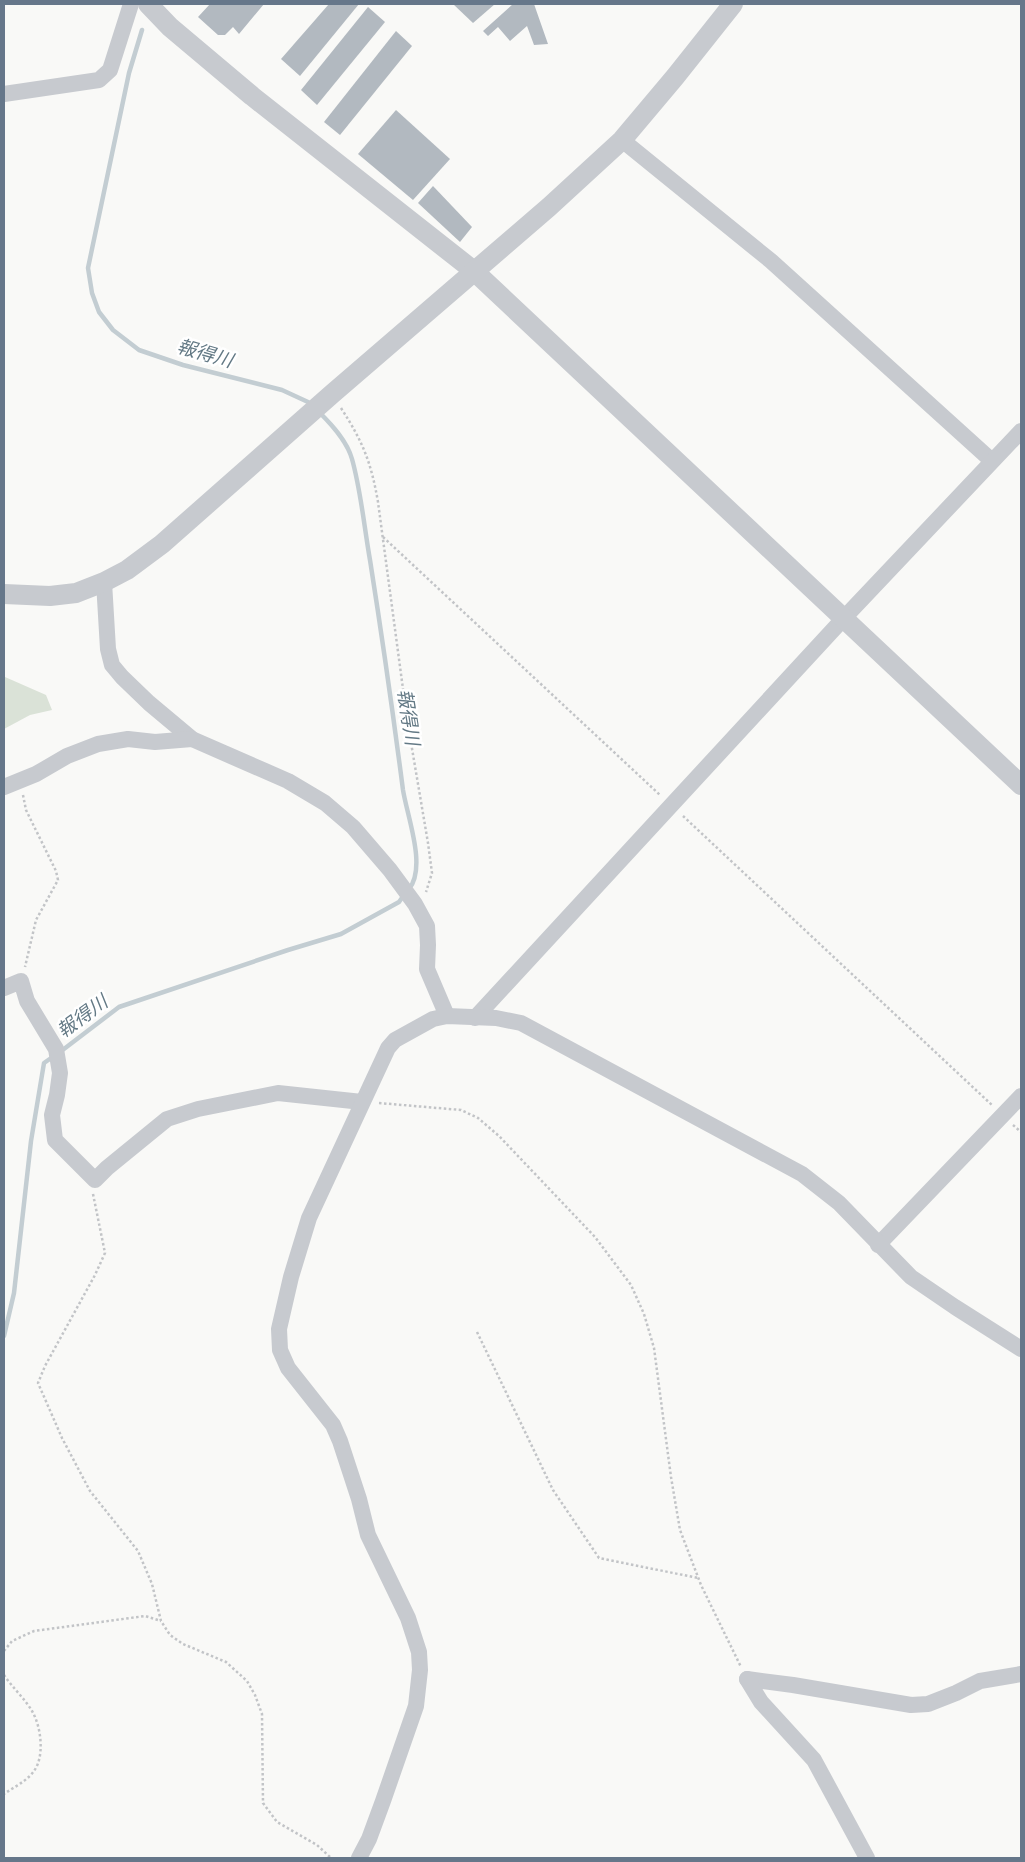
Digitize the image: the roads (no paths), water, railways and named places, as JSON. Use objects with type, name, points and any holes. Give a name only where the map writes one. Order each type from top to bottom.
[{"type":"street","points":[[4,94],[99,80],[110,70],[131,4]]},
{"type":"street","points":[[148,4],[170,27],[252,96],[474,272],[1021,785]]},
{"type":"street","points":[[4,594],[14,596],[50,596],[76,592],[104,582],[127,570],[162,544],[549,207],[622,140],[733,4]]},
{"type":"street","points":[[622,140],[772,261],[992,461]]},
{"type":"street","points":[[475,1018],[844,618],[1021,431]]},
{"type":"street","points":[[104,582],[108,649],[112,665],[122,678],[192,738],[288,781],[325,803],[353,827],[390,870],[418,909],[426,926],[428,945],[427,970],[447,1016]]},
{"type":"street","points":[[4,787],[36,774],[67,756],[98,744],[128,740],[155,742],[192,738]]},
{"type":"street","points":[[4,988],[22,981],[27,1001],[56,1049],[60,1074],[52,1115],[55,1140],[95,1180],[167,1118],[198,1109],[278,1093],[362,1102]]},
{"type":"street","points":[[359,1858],[369,1839],[416,1706],[420,1670],[419,1652],[408,1618],[368,1535],[359,1499],[340,1441],[333,1426],[288,1368],[280,1350],[280,1329],[291,1278],[309,1218],[388,1048],[395,1040],[432,1019],[447,1016],[496,1018],[521,1023],[802,1174],[839,1203],[911,1277],[955,1308],[1021,1349]]},
{"type":"street","points":[[878,1245],[1021,1096]]},
{"type":"street","points":[[867,1858],[814,1760],[761,1702],[747,1679],[911,1705],[928,1704],[956,1694],[980,1681],[1021,1674]]},
{"type":"waterway","name":"報得川","points":[[142,30],[129,73],[88,268],[92,293],[99,312],[113,330],[139,350],[183,365],[282,390],[312,405]]},
{"type":"waterway","name":"報得川","points":[[320,413],[347,446],[358,484],[403,790],[416,855],[414,879],[409,889]]},
{"type":"waterway","name":"報得川","points":[[60,1052],[119,1007],[341,934],[399,902],[404,895]]},
{"type":"waterway","name":"報得川","points":[[4,1336],[14,1293],[31,1141],[44,1063],[54,1056]]}]
